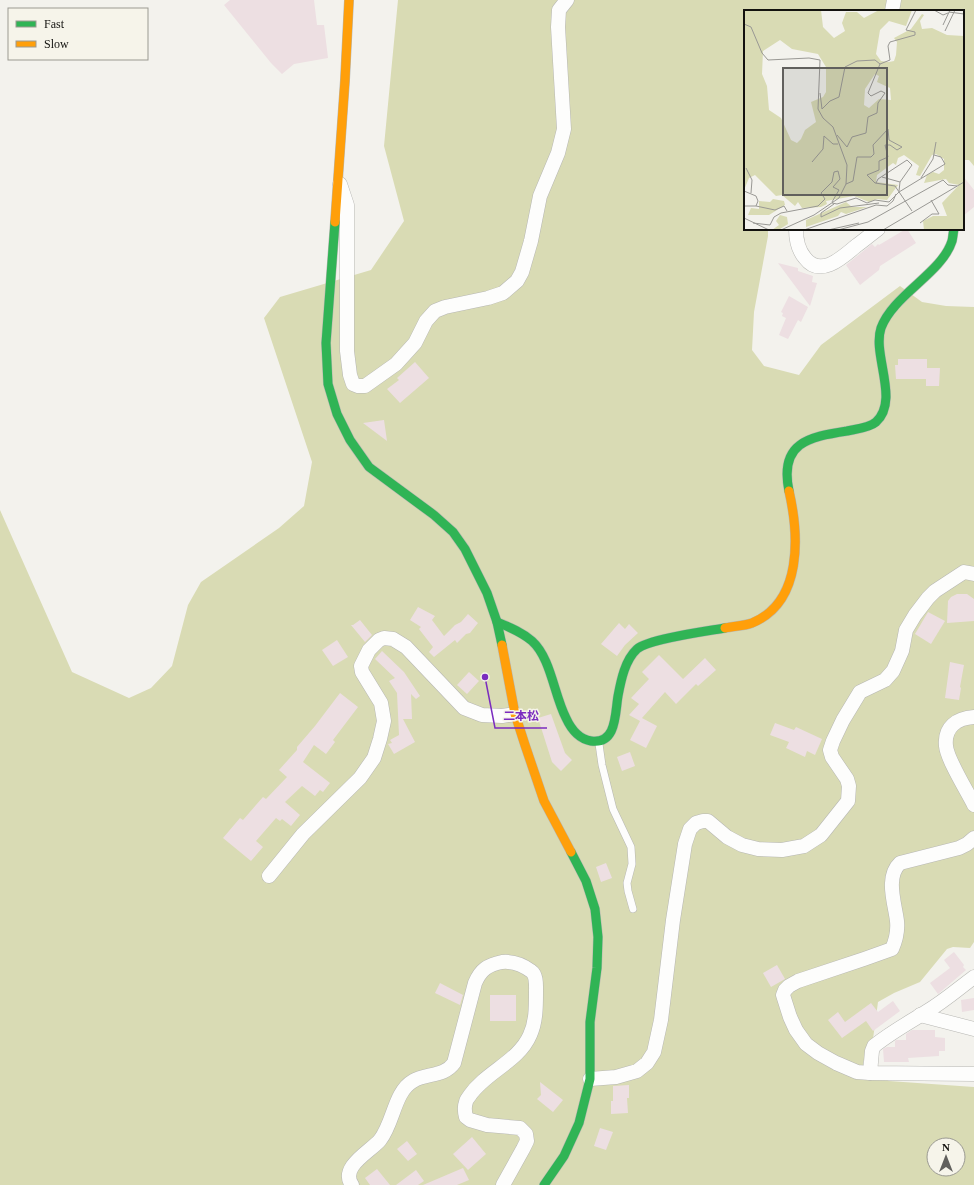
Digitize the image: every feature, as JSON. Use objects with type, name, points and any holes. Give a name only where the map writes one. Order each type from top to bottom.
[{"type":"street","points":[[349,0],[345,80],[326,343],[328,384],[337,414],[350,440],[369,467],[434,515],[453,532],[465,549],[487,593],[497,622],[515,714],[544,801],[586,881],[595,909],[598,936],[590,1022],[590,1079],[579,1123],[564,1156],[544,1185]]},
{"type":"street","points":[[338,178],[347,205],[347,351],[350,375],[353,384],[365,386],[396,364],[415,343],[426,321],[435,311],[445,307],[488,298],[503,293],[517,281],[522,272],[531,241],[540,196],[558,153],[564,129],[558,27],[559,10],[567,0]]},
{"type":"street","points":[[892,10],[894,0]]},
{"type":"street","points":[[796,230],[796,238],[802,254],[808,262],[816,267],[823,267],[842,258],[877,230]]},
{"type":"street","points":[[497,622],[520,632],[536,645],[542,656],[570,728],[578,736],[591,742],[599,742],[606,738],[612,730],[616,719],[618,697],[624,674],[632,656],[640,647],[671,638],[752,623],[770,612],[778,604],[791,577],[794,562],[795,531],[786,469],[790,456],[797,446],[809,440],[869,426],[879,419],[884,408],[885,399],[879,336],[881,327],[894,308],[945,254],[953,243],[955,236],[954,230]]},
{"type":"street","points":[[590,1079],[616,1077],[637,1071],[647,1063],[654,1052],[661,1020],[673,920],[685,844],[690,829],[696,823],[708,821],[728,837],[742,845],[758,849],[782,850],[804,846],[821,835],[848,801],[849,786],[847,780],[832,757],[830,750],[843,720],[860,692],[885,680],[893,671],[902,651],[906,630],[915,615],[935,591],[964,572],[974,574]]},
{"type":"street","points":[[269,876],[303,834],[360,778],[374,758],[384,721],[382,703],[362,672],[360,666],[369,650],[379,640],[384,638],[393,639],[406,647],[464,708],[482,715],[502,716],[515,714]]},
{"type":"street","points":[[974,717],[964,718],[955,722],[946,736],[946,747],[950,757],[974,805]]},
{"type":"street","points":[[974,838],[959,848],[900,864],[896,868],[892,882],[893,904],[897,922],[896,940],[892,949],[798,981],[789,986],[783,995],[796,1030],[806,1044],[836,1063],[857,1072],[974,1074]]},
{"type":"street","points":[[352,1185],[349,1177],[351,1167],[380,1140],[391,1121],[398,1099],[404,1088],[413,1081],[445,1072],[451,1068],[454,1063],[475,982],[479,974],[486,967],[506,962],[524,966],[533,972],[536,982],[534,1023],[530,1036],[520,1049],[474,1090],[466,1102],[465,1112],[466,1118],[470,1120],[487,1124],[520,1128],[526,1134],[527,1141],[503,1185]]},
{"type":"street","points":[[870,1073],[872,1051],[874,1046],[900,1027],[951,995],[974,977]]},
{"type":"street","points":[[920,1015],[974,1029]]},
{"type":"lane","points":[[599,742],[602,765],[613,809],[631,847],[632,864],[627,883],[633,909]]},
{"type":"green space","points":[[398,0],[974,0],[974,166],[969,160],[964,160],[964,10],[744,10],[744,230],[768,230],[754,312],[752,350],[764,366],[799,375],[821,345],[900,286],[922,302],[946,306],[974,307],[974,942],[970,948],[953,947],[947,949],[920,982],[894,993],[878,1002],[873,1039],[865,1054],[863,1065],[889,1081],[974,1087],[974,1185],[0,1185],[0,510],[72,672],[129,698],[151,688],[172,666],[188,605],[201,582],[279,528],[304,506],[312,462],[264,318],[280,297],[371,270],[404,221],[384,146]]},
{"type":"building","points":[[230,0],[314,0],[317,25],[324,25],[328,58],[294,64],[282,74],[271,63],[224,5]]},
{"type":"building","points":[[964,177],[974,190],[974,207],[964,215]]},
{"type":"building","points":[[904,230],[908,230],[916,243],[880,266],[879,270],[860,285],[846,265],[872,244],[875,247],[878,244],[879,245]]},
{"type":"building","points":[[778,263],[798,268],[798,271],[813,276],[812,282],[817,283],[810,306]]},
{"type":"building","points":[[789,296],[808,307],[801,322],[798,320],[788,339],[779,335],[786,318],[782,316],[783,313],[781,312]]},
{"type":"building","points":[[898,359],[927,359],[927,368],[940,368],[939,386],[926,386],[926,379],[896,379],[895,365],[898,365]]},
{"type":"building","points":[[415,362],[429,378],[400,403],[387,389],[399,380],[397,378]]},
{"type":"building","points":[[384,420],[387,441],[363,423]]},
{"type":"building","points":[[957,594],[967,594],[974,599],[974,621],[947,623],[948,601],[951,597]]},
{"type":"building","points":[[418,607],[435,616],[432,620],[444,636],[468,614],[478,623],[470,633],[466,634],[457,643],[455,640],[434,657],[429,652],[433,647],[419,629],[421,627],[410,620]]},
{"type":"building","points":[[928,612],[945,621],[931,644],[915,634]]},
{"type":"building","points":[[360,620],[372,635],[365,642],[351,625]]},
{"type":"building","points":[[619,623],[625,629],[629,624],[638,633],[625,645],[617,656],[601,644]]},
{"type":"building","points":[[337,640],[348,657],[333,666],[322,650]]},
{"type":"building","points":[[382,651],[404,672],[420,696],[416,699],[411,694],[412,719],[403,719],[415,742],[394,754],[388,744],[392,743],[390,740],[399,735],[397,693],[389,681],[395,678],[375,659]]},
{"type":"building","points":[[659,655],[683,679],[705,658],[716,670],[698,686],[696,684],[676,704],[665,692],[642,718],[657,726],[646,748],[630,740],[640,721],[629,715],[639,704],[631,698],[649,679],[642,672]]},
{"type":"building","points":[[950,662],[964,665],[959,700],[945,698]]},
{"type":"building","points":[[469,672],[479,681],[467,694],[457,685]]},
{"type":"building","points":[[340,693],[358,707],[333,740],[335,742],[326,754],[314,745],[303,762],[330,783],[323,792],[320,790],[315,796],[302,786],[285,802],[300,815],[291,826],[282,819],[280,821],[276,818],[256,841],[263,847],[251,861],[223,838],[240,818],[243,820],[263,797],[266,799],[287,777],[279,770],[297,750],[297,747]]},
{"type":"building","points":[[551,714],[565,753],[572,760],[561,771],[552,762],[538,718]]},
{"type":"building","points":[[775,723],[794,730],[796,727],[822,739],[815,755],[807,751],[805,757],[786,748],[789,742],[770,735]]},
{"type":"building","points":[[630,752],[635,766],[622,771],[617,757]]},
{"type":"building","points":[[606,863],[612,878],[601,882],[596,867]]},
{"type":"building","points":[[954,952],[966,970],[938,994],[930,983],[950,968],[944,960]]},
{"type":"building","points":[[777,965],[785,979],[771,987],[763,973]]},
{"type":"building","points":[[440,983],[463,995],[460,1005],[435,993]]},
{"type":"building","points":[[490,995],[516,995],[516,1021],[490,1021]]},
{"type":"building","points":[[974,998],[974,1010],[962,1012],[961,1000]]},
{"type":"building","points":[[893,1001],[900,1011],[873,1031],[866,1021],[842,1038],[828,1020],[838,1012],[845,1022],[871,1003],[878,1012]]},
{"type":"building","points":[[912,1030],[935,1030],[935,1037],[945,1038],[945,1051],[939,1051],[939,1056],[908,1058],[909,1062],[884,1062],[883,1049],[887,1047],[895,1047],[896,1040],[906,1040],[906,1034]]},
{"type":"building","points":[[540,1082],[563,1100],[553,1112],[537,1099],[541,1095]]},
{"type":"building","points":[[629,1085],[629,1098],[627,1098],[628,1113],[611,1114],[613,1086]]},
{"type":"building","points":[[600,1128],[613,1132],[606,1150],[594,1146]]},
{"type":"building","points":[[472,1137],[486,1154],[468,1170],[453,1154]]},
{"type":"building","points":[[407,1141],[417,1154],[408,1161],[397,1149]]},
{"type":"building","points":[[463,1168],[469,1180],[457,1185],[423,1185]]},
{"type":"building","points":[[377,1169],[390,1185],[370,1185],[365,1178]]},
{"type":"building","points":[[416,1170],[424,1181],[418,1185],[396,1185]]},
{"type":"traffic: fast","points":[[335,222],[326,343],[328,384],[337,414],[350,440],[369,467],[434,515],[453,532],[465,549],[487,593],[497,622],[502,645]]},
{"type":"traffic: fast","points":[[789,491],[787,475],[788,462],[800,445],[820,436],[870,426],[876,422],[883,413],[886,402],[886,390],[879,339],[881,328],[887,316],[896,305],[947,253],[952,241],[954,230]]},
{"type":"traffic: fast","points":[[497,622],[524,635],[538,648],[544,657],[568,722],[579,736],[591,741],[600,741],[606,738],[610,733],[615,719],[618,696],[624,671],[629,659],[637,649],[643,645],[665,639],[725,628]]},
{"type":"traffic: fast","points":[[544,1185],[564,1156],[579,1123],[590,1079],[590,1022],[597,968],[598,937],[595,909],[586,881],[571,852]]},
{"type":"traffic: slow","points":[[335,222],[349,0]]},
{"type":"traffic: slow","points":[[725,628],[752,623],[769,613],[781,600],[789,584],[795,547],[795,527],[789,491]]},
{"type":"traffic: slow","points":[[502,645],[515,714],[525,745],[544,801],[571,852]]},
{"type":"place","name":"二本松","points":[[485,677]]}]
